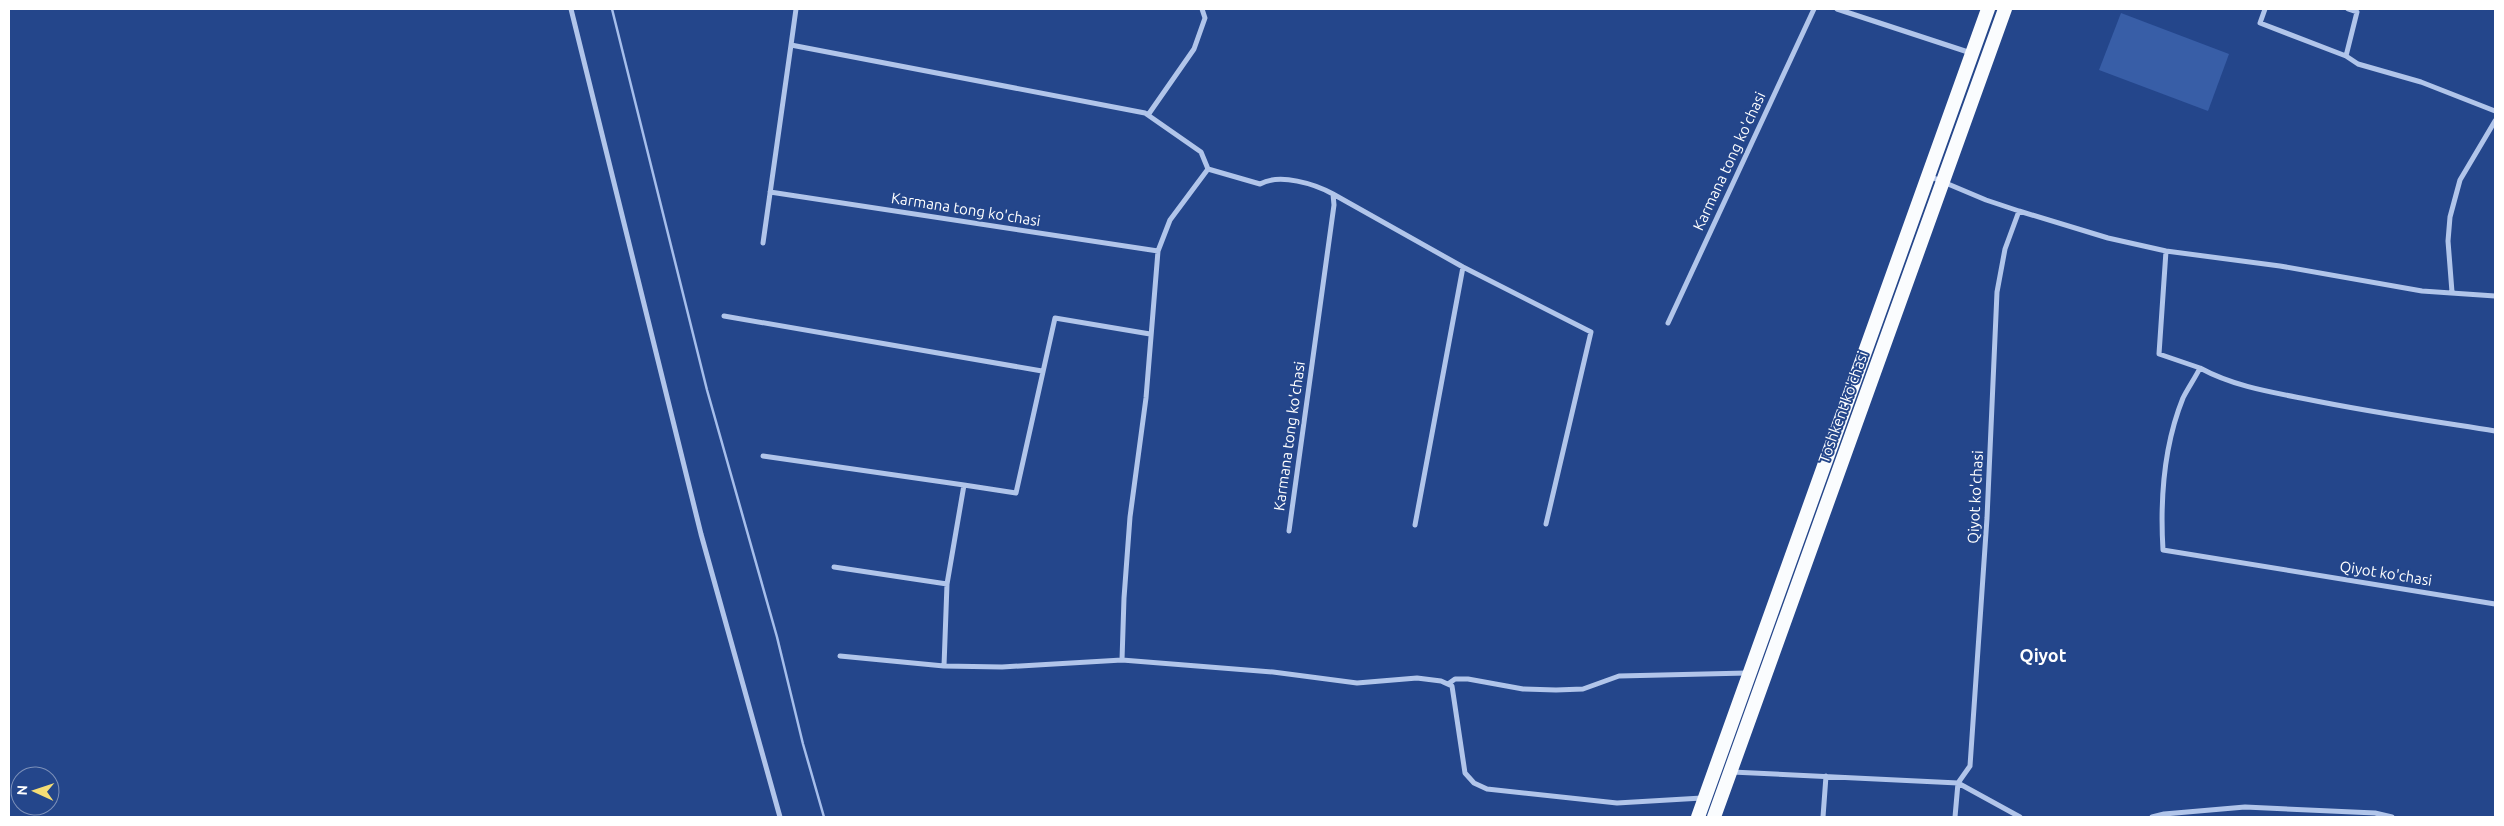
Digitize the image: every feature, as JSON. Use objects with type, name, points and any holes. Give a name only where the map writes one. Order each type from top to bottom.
[{"type":"highway","name":"Toshkent ko'chasi","points":[[1698,817],[1988,9]]},
{"type":"highway","name":"Toshkent ko'chasi","points":[[1714,817],[2004,9]]},
{"type":"street","points":[[571,9],[701,534],[780,817]]},
{"type":"street","points":[[763,243],[796,9]]},
{"type":"street","points":[[1148,115],[1194,49],[1206,18],[1202,9]]},
{"type":"street","name":"Karmana tong ko'chasi","points":[[1668,323],[1814,9]]},
{"type":"street","points":[[1836,9],[1972,53]]},
{"type":"street","points":[[2265,9],[2260,23],[2346,56],[2358,64],[2421,82],[2495,111]]},
{"type":"street","points":[[2346,56],[2357,12],[2348,9]]},
{"type":"street","points":[[791,46],[894,63],[1148,115],[1201,152],[1208,169]]},
{"type":"street","points":[[2452,292],[2448,241],[2450,217],[2460,180],[2495,121]]},
{"type":"street","points":[[1208,169],[1260,184],[1268,180],[1284,180],[1322,188],[1464,267],[1591,332],[1546,524]]},
{"type":"street","points":[[1122,660],[1130,517],[1146,398],[1158,251],[1170,220],[1208,169]]},
{"type":"street","points":[[1928,176],[1986,200],[2108,238],[2166,250],[2280,266],[2422,291],[2495,296]]},
{"type":"street","name":"Karmana tong ko'chasi","points":[[770,192],[1158,251]]},
{"type":"street","name":"Karmana tong ko'chasi","points":[[1289,531],[1334,205],[1333,194]]},
{"type":"street","name":"Qiyot ko'chasi","points":[[1958,783],[1970,766],[1991,434],[1993,345],[1997,292],[2005,249],[2020,210]]},
{"type":"street","points":[[2166,250],[2159,354],[2200,368],[2222,380],[2284,395],[2352,409],[2495,431]]},
{"type":"street","points":[[1415,525],[1464,267]]},
{"type":"street","points":[[724,316],[1042,371]]},
{"type":"street","points":[[764,456],[1016,493],[1054,318],[1150,334]]},
{"type":"street","name":"Qiyot ko'chasi","points":[[2200,368],[2184,398],[2172,435],[2161,520],[2163,550],[2495,604]]},
{"type":"street","points":[[944,666],[947,584],[964,484]]},
{"type":"street","points":[[834,567],[947,584]]},
{"type":"street","points":[[840,656],[944,666],[1002,667],[1122,660],[1273,672],[1357,683],[1417,678],[1441,680],[1452,686],[1465,773],[1474,783],[1487,789],[1617,803],[1705,798]]},
{"type":"street","points":[[1448,684],[1454,679],[1523,689],[1565,690],[1583,689],[1619,676],[1749,673]]},
{"type":"street","points":[[1730,772],[1958,783],[2020,817]]},
{"type":"street","points":[[1822,817],[1826,776]]},
{"type":"street","points":[[1955,817],[1958,783]]},
{"type":"street","points":[[2152,817],[2164,814],[2245,807],[2375,813],[2392,817]]},
{"type":"shaded area","points":[[2121,13],[2229,54],[2208,111],[2099,70]]},
{"type":"waterway","points":[[612,9],[707,390],[777,637],[803,744],[824,817]]},
{"type":"district","name":"Qiyot","points":[[2043,655]]}]
